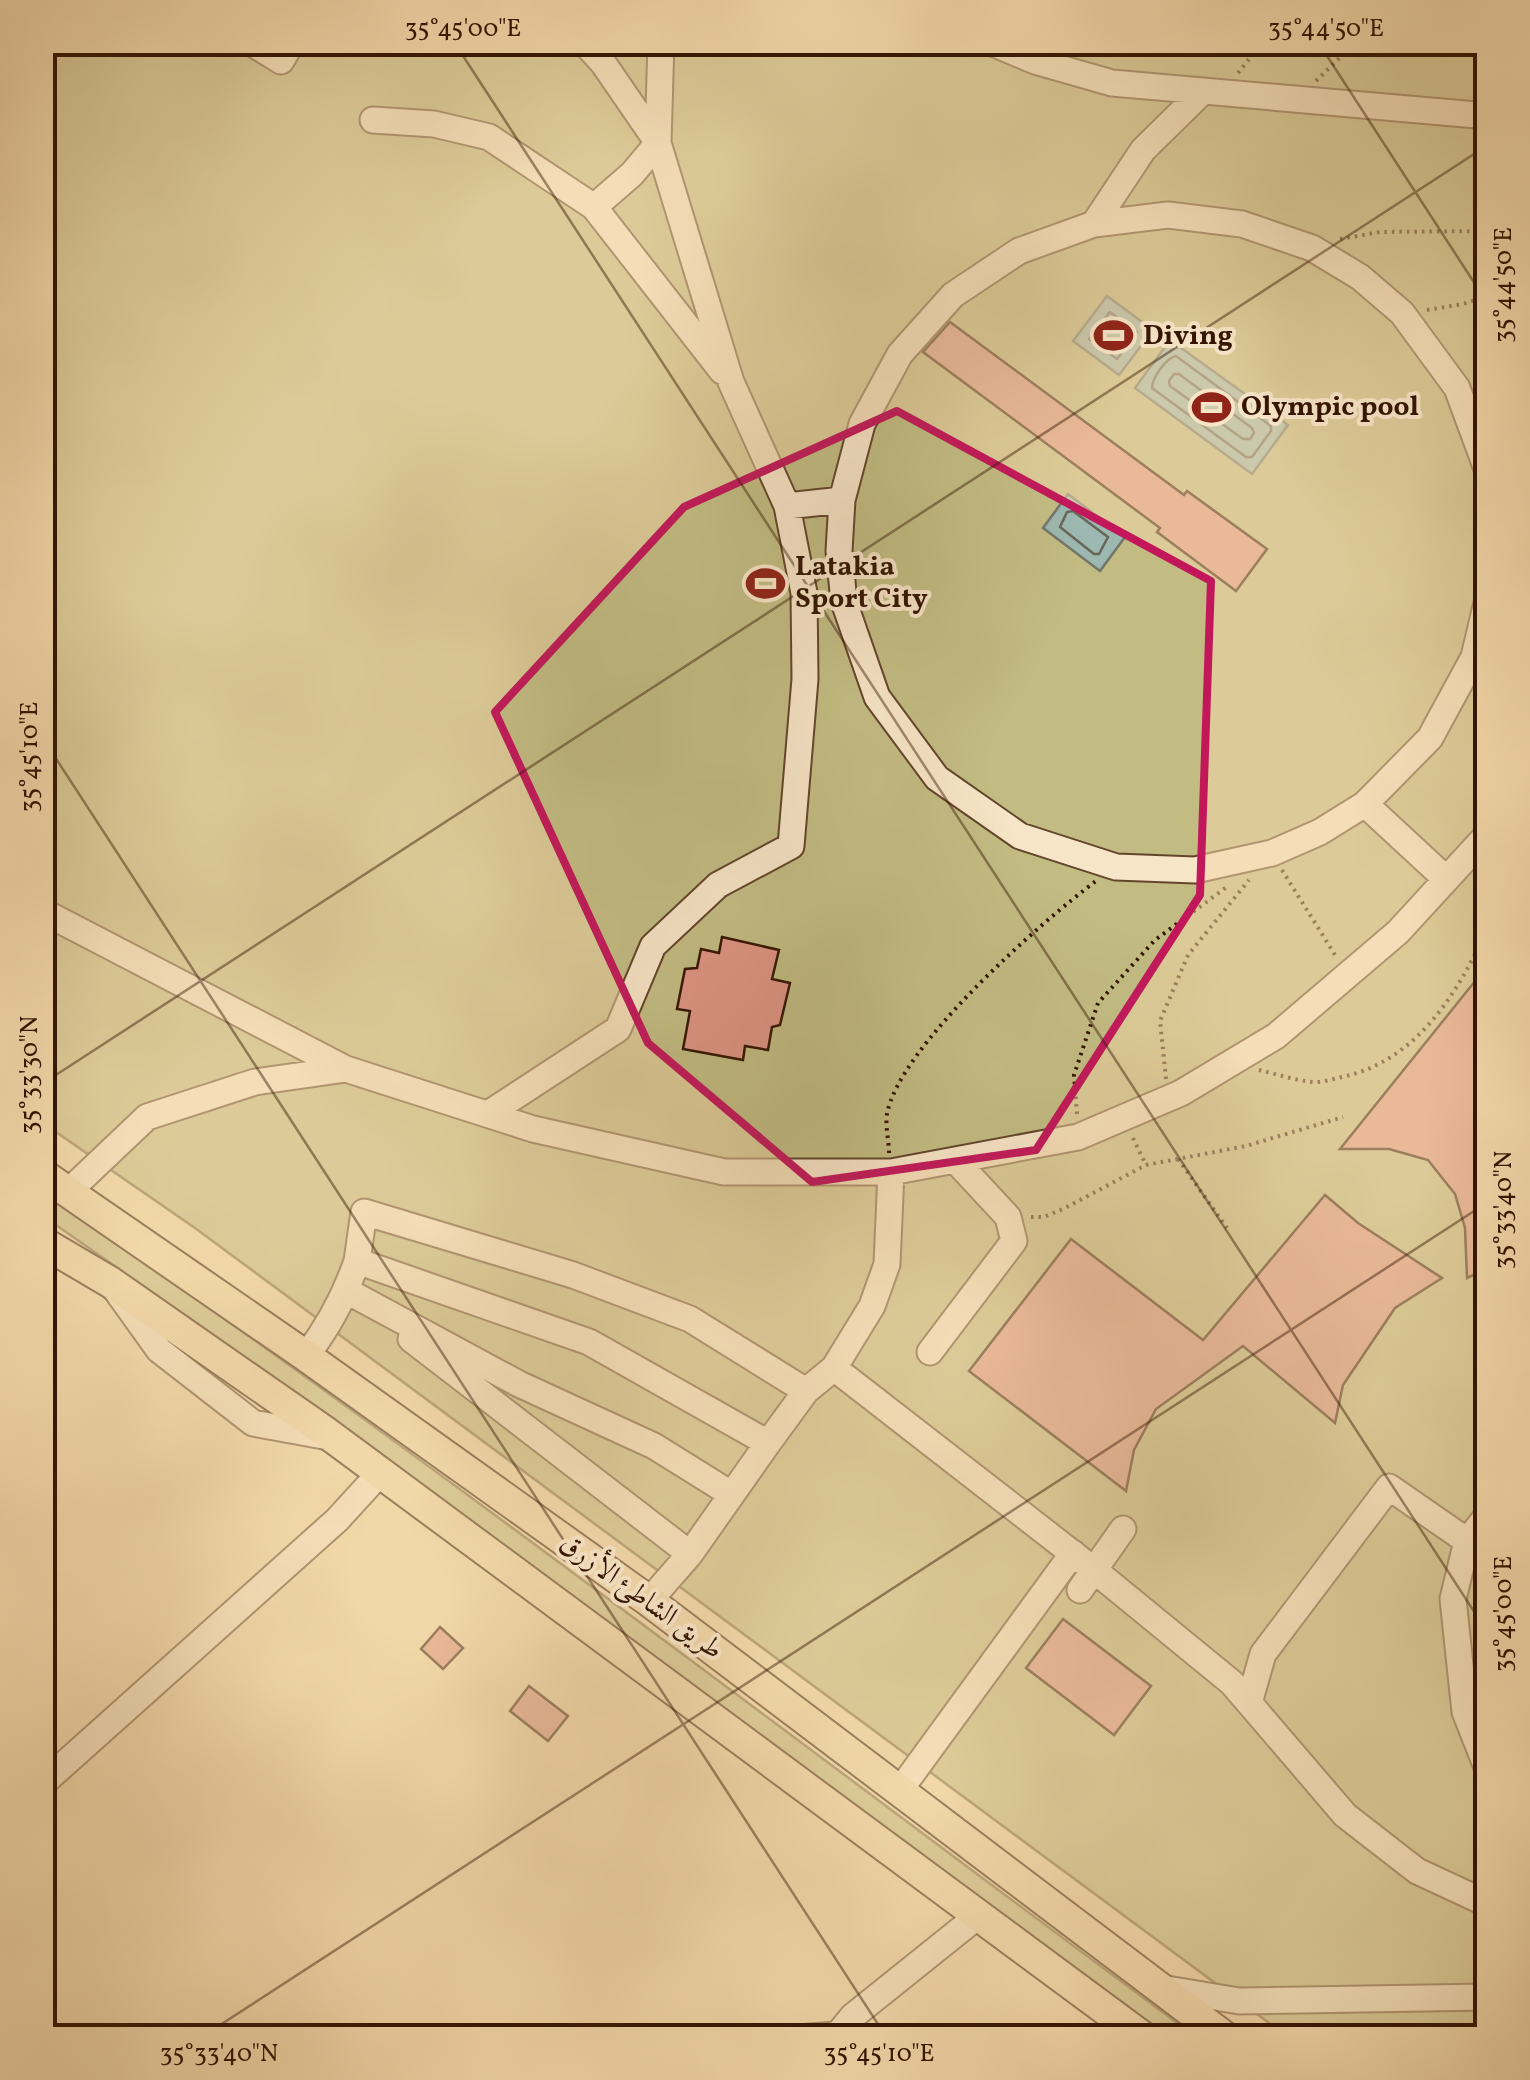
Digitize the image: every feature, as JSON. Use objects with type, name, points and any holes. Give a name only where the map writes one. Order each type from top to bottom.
[{"type":"main road","name":"طريق الشاطئ الأزرق","points":[[42,1174],[306,1356],[649,1601],[1226,2038]]},
{"type":"main road","name":"طريق الشاطئ الأزرق","points":[[42,1242],[110,1282],[332,1438],[1144,2038]]},
{"type":"street","points":[[250,42],[281,61],[292,42]]},
{"type":"street","points":[[488,1114],[618,1028],[653,946],[718,885],[791,846],[805,678],[804,608],[787,506],[732,382],[658,143],[604,63],[584,42]]},
{"type":"street","points":[[594,207],[632,174],[658,143],[661,42]]},
{"type":"street","points":[[990,42],[1034,61],[1112,82],[1488,116]]},
{"type":"street","points":[[1094,224],[1144,150],[1201,92]]},
{"type":"street","points":[[372,120],[434,124],[490,136],[594,207],[732,382]]},
{"type":"street","points":[[1488,472],[1457,388],[1402,314],[1360,277],[1312,248],[1242,224],[1168,215],[1094,224],[1019,251],[953,296],[900,354],[862,424],[842,500],[839,552],[844,602],[877,698],[937,778],[1020,836],[1116,867],[1195,870],[1272,853],[1320,832],[1365,804],[1430,738],[1474,657],[1488,598]]},
{"type":"street","points":[[787,506],[842,500]]},
{"type":"street","points":[[804,608],[844,602]]},
{"type":"street","points":[[1365,804],[1446,879]]},
{"type":"street","points":[[43,910],[346,1069],[533,1129],[724,1172],[891,1172],[1078,1137],[1168,1098],[1230,1064],[1276,1036],[1398,932],[1488,834]]},
{"type":"street","points":[[70,1190],[147,1117],[255,1082],[346,1069]]},
{"type":"street","points":[[930,1352],[1014,1241],[1008,1217],[955,1160]]},
{"type":"street","points":[[649,1601],[690,1554],[806,1391],[834,1368],[872,1306],[887,1264],[891,1172]]},
{"type":"street","points":[[306,1356],[347,1290],[358,1261],[364,1212],[573,1274],[690,1319],[806,1391]]},
{"type":"street","points":[[358,1261],[589,1342],[768,1444]]},
{"type":"street","points":[[347,1290],[518,1384],[654,1446],[732,1494]]},
{"type":"street","points":[[347,1290],[690,1554]]},
{"type":"street","points":[[834,1368],[1073,1553],[1087,1580],[1232,1682],[1346,1816],[1417,1871],[1488,1904]]},
{"type":"street","points":[[42,1784],[337,1520],[380,1473]]},
{"type":"street","points":[[1249,1703],[1263,1654],[1389,1486],[1467,1541]]},
{"type":"street","points":[[1488,1514],[1467,1541],[1453,1598],[1464,1712],[1488,1770]]},
{"type":"street","points":[[1087,1580],[1123,1529]]},
{"type":"street","points":[[900,1790],[1073,1553]]},
{"type":"street","points":[[798,2038],[835,2036],[853,2016],[979,1916]]},
{"type":"street","points":[[1161,1988],[1239,2001],[1488,1997]]},
{"type":"path","points":[[1230,95],[1237,74],[1263,42]]},
{"type":"path","points":[[1305,101],[1316,80],[1356,42]]},
{"type":"path","points":[[1312,248],[1380,232],[1488,230]]},
{"type":"path","points":[[1402,314],[1488,296]]},
{"type":"path","points":[[1168,1098],[1160,1021],[1188,954],[1272,853],[1348,975]]},
{"type":"path","points":[[891,1172],[887,1114],[906,1070],[978,984],[1051,915],[1116,867]]},
{"type":"path","points":[[1078,1137],[1074,1075],[1098,1003],[1155,940],[1228,886]]},
{"type":"path","points":[[1230,1064],[1315,1082],[1364,1072],[1406,1048],[1434,1020],[1468,971],[1488,928]]},
{"type":"path","points":[[1008,1217],[1044,1217],[1146,1165],[1246,1146],[1343,1116]]},
{"type":"path","points":[[1124,1117],[1146,1165]]},
{"type":"path","points":[[1178,1159],[1194,1176],[1227,1228]]},
{"type":"highlighted area","points":[[897,411],[1211,581],[1200,895],[1036,1150],[812,1182],[648,1043],[495,712],[684,507]]},
{"type":"shaded area","name":"Latakia Sport City","points":[[43,43],[1487,43],[1487,2037],[1288,2037],[195,1228],[43,1123]]},
{"type":"shaded area","points":[[51,1200],[58,1201],[202,1303],[488,1510],[1196,2037],[1166,2037],[189,1318],[46,1218],[43,1209]]},
{"type":"water","name":"Diving","points":[[1107,296],[1153,330],[1119,375],[1073,341]]},
{"type":"water","name":"Olympic pool","points":[[1170,340],[1288,425],[1252,474],[1135,388]]},
{"type":"water","points":[[1068,494],[1125,537],[1100,571],[1043,528]]},
{"type":"building","points":[[950,322],[1184,495],[1187,491],[1267,549],[1236,591],[1157,532],[1160,528],[923,352]]},
{"type":"building","points":[[722,937],[779,950],[772,979],[790,983],[780,1025],[772,1027],[768,1050],[745,1046],[743,1060],[683,1049],[690,1011],[677,1009],[685,969],[697,968],[701,949],[719,953]]},
{"type":"building","points":[[1488,965],[1488,1268],[1467,1278],[1465,1228],[1455,1194],[1428,1160],[1389,1149],[1340,1149]]},
{"type":"building","points":[[1325,1195],[1358,1223],[1442,1278],[1395,1308],[1343,1385],[1335,1423],[1243,1346],[1156,1409],[1134,1450],[1126,1491],[969,1371],[1071,1239],[1203,1340]]},
{"type":"building","points":[[1063,1619],[1151,1686],[1114,1735],[1026,1668]]},
{"type":"building","points":[[440,1627],[463,1648],[443,1669],[421,1649]]},
{"type":"building","points":[[529,1686],[568,1716],[548,1741],[510,1711]]},
{"type":"place","name":"Diving","points":[[1113,336]]},
{"type":"place","name":"Olympic pool","points":[[1211,407]]},
{"type":"place","name":"Latakia Sport City","points":[[765,583]]}]
